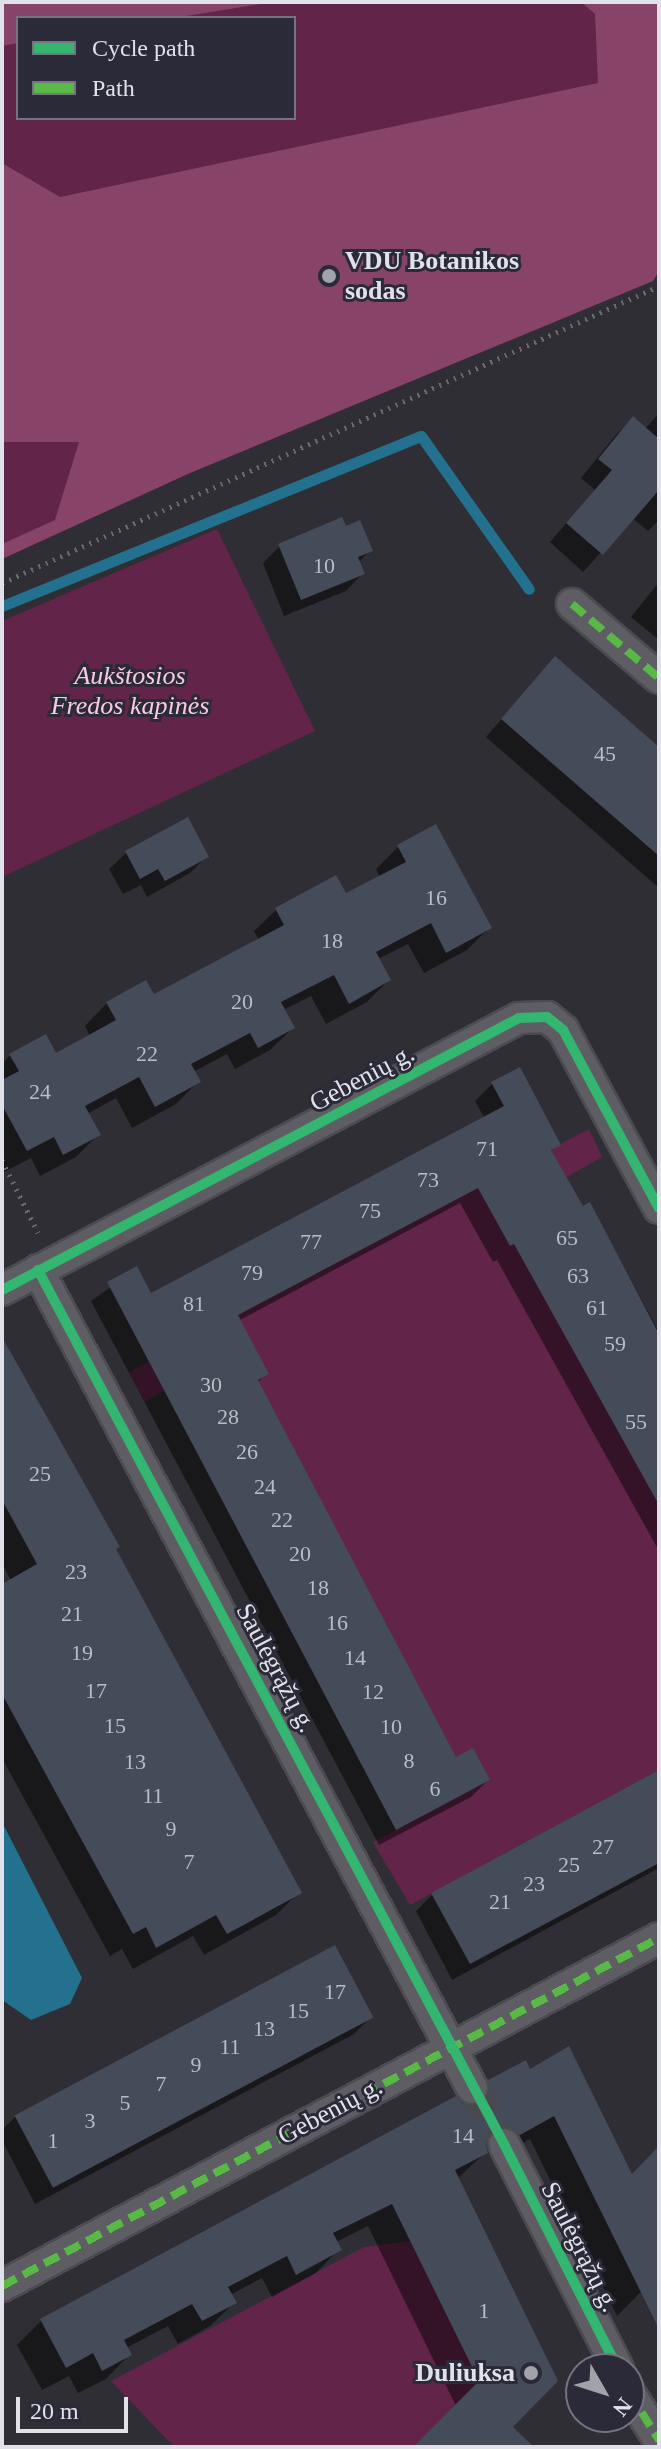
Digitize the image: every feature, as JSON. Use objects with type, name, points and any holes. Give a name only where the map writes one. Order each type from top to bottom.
[{"type":"street","points":[[572,604],[659,678]]},
{"type":"street","name":"Gebenių g.","points":[[2,1290],[519,1018],[547,1017],[563,1030],[659,1208]]},
{"type":"street","name":"Saulėgrąžų g.","points":[[46,1266],[472,2088]]},
{"type":"street","name":"Gebenių g.","points":[[2,2286],[659,1938]]},
{"type":"street","name":"Saulėgrąžų g.","points":[[504,2144],[610,2353]]},
{"type":"street","points":[[645,2418],[659,2440]]},
{"type":"path","points":[[2,583],[659,286]]},
{"type":"path","points":[[2,1160],[46,1266]]},
{"type":"green space","name":"VDU Botanikos sodas","points":[[2,2],[659,2],[659,271],[653,281],[190,473],[2,559]]},
{"type":"green space","name":"Aukštosios Fredos kapinės","points":[[217,529],[315,731],[2,877],[2,621]]},
{"type":"green space","points":[[589,1129],[602,1157],[495,1218],[510,1246],[530,1235],[659,1504],[659,1770],[410,1905],[373,1842],[490,1780],[456,1757],[165,1390],[145,1402],[129,1372]]},
{"type":"green space","points":[[410,2241],[479,2381],[413,2447],[174,2447],[111,2381],[364,2247]]},
{"type":"shaded area","points":[[2,2],[273,2],[186,16],[16,16],[16,43],[2,46]]},
{"type":"shaded area","name":"VDU Botanikos sodas","points":[[581,2],[659,2],[659,271],[653,281],[190,473],[2,559],[2,544],[55,520],[79,442],[2,442],[2,163],[60,197],[598,83],[595,14]]},
{"type":"water","points":[[2,1822],[82,1978],[70,2004],[31,2020],[2,2000]]},
{"type":"building","points":[[633,416],[659,439],[659,490],[603,555],[566,523],[612,470],[598,459]]},
{"type":"building","points":[[342,517],[346,526],[360,520],[373,551],[358,557],[365,574],[301,600],[278,544]]},
{"type":"building","points":[[555,656],[659,747],[659,856],[501,719]]},
{"type":"building","points":[[188,817],[209,857],[165,881],[158,869],[140,879],[125,851]]},
{"type":"building","points":[[436,824],[492,928],[446,953],[431,923],[376,952],[391,980],[349,1004],[334,975],[281,1002],[295,1028],[258,1048],[250,1033],[191,1064],[201,1082],[155,1107],[139,1077],[85,1106],[101,1135],[63,1155],[54,1137],[27,1151],[2,1105],[2,1080],[19,1071],[9,1054],[46,1034],[56,1053],[116,1020],[106,1002],[146,980],[154,994],[284,925],[275,908],[336,875],[346,893],[406,862],[397,845]]},
{"type":"building","points":[[520,1067],[561,1145],[551,1150],[583,1206],[590,1202],[659,1334],[659,1505],[514,1244],[510,1246],[478,1188],[238,1315],[269,1374],[258,1380],[456,1757],[473,1748],[490,1780],[396,1830],[107,1282],[137,1266],[151,1293],[504,1106],[491,1082]]},
{"type":"building","points":[[2,1337],[120,1547],[116,1549],[302,1893],[227,1934],[216,1915],[156,1948],[146,1927],[133,1934],[2,1694],[2,1584],[37,1564],[2,1500]]},
{"type":"building","points":[[659,1770],[659,1863],[470,1964],[431,1893]]},
{"type":"building","points":[[335,1945],[373,2017],[53,2188],[14,2115]]},
{"type":"building","points":[[569,2046],[632,2174],[659,2146],[659,2329],[554,2116],[520,2135],[506,2126],[495,2128],[486,2142],[488,2153],[455,2170],[558,2381],[513,2427],[534,2447],[413,2447],[479,2381],[392,2204],[333,2233],[342,2250],[296,2275],[287,2256],[228,2287],[237,2303],[202,2321],[192,2304],[124,2340],[132,2355],[102,2371],[93,2353],[66,2368],[40,2319],[456,2096],[463,2104],[480,2104],[488,2097],[488,2080],[526,2060],[530,2069]]},
{"type":"waterway","points":[[2,606],[421,436],[529,589]]},
{"type":"tunnel","points":[[472,2088],[504,2144]]},
{"type":"marked path","points":[[572,604],[659,678]]},
{"type":"marked path","points":[[2,2286],[659,1938]]},
{"type":"marked path","points":[[645,2418],[659,2440]]},
{"type":"cycle path","points":[[2,1290],[519,1018],[547,1017],[563,1030],[659,1208]]},
{"type":"cycle path","points":[[38,1270],[504,2144],[610,2353]]},
{"type":"place","name":"VDU Botanikos sodas","points":[[329,276]]},
{"type":"place","name":"Duliuksa","points":[[531,2373]]}]
